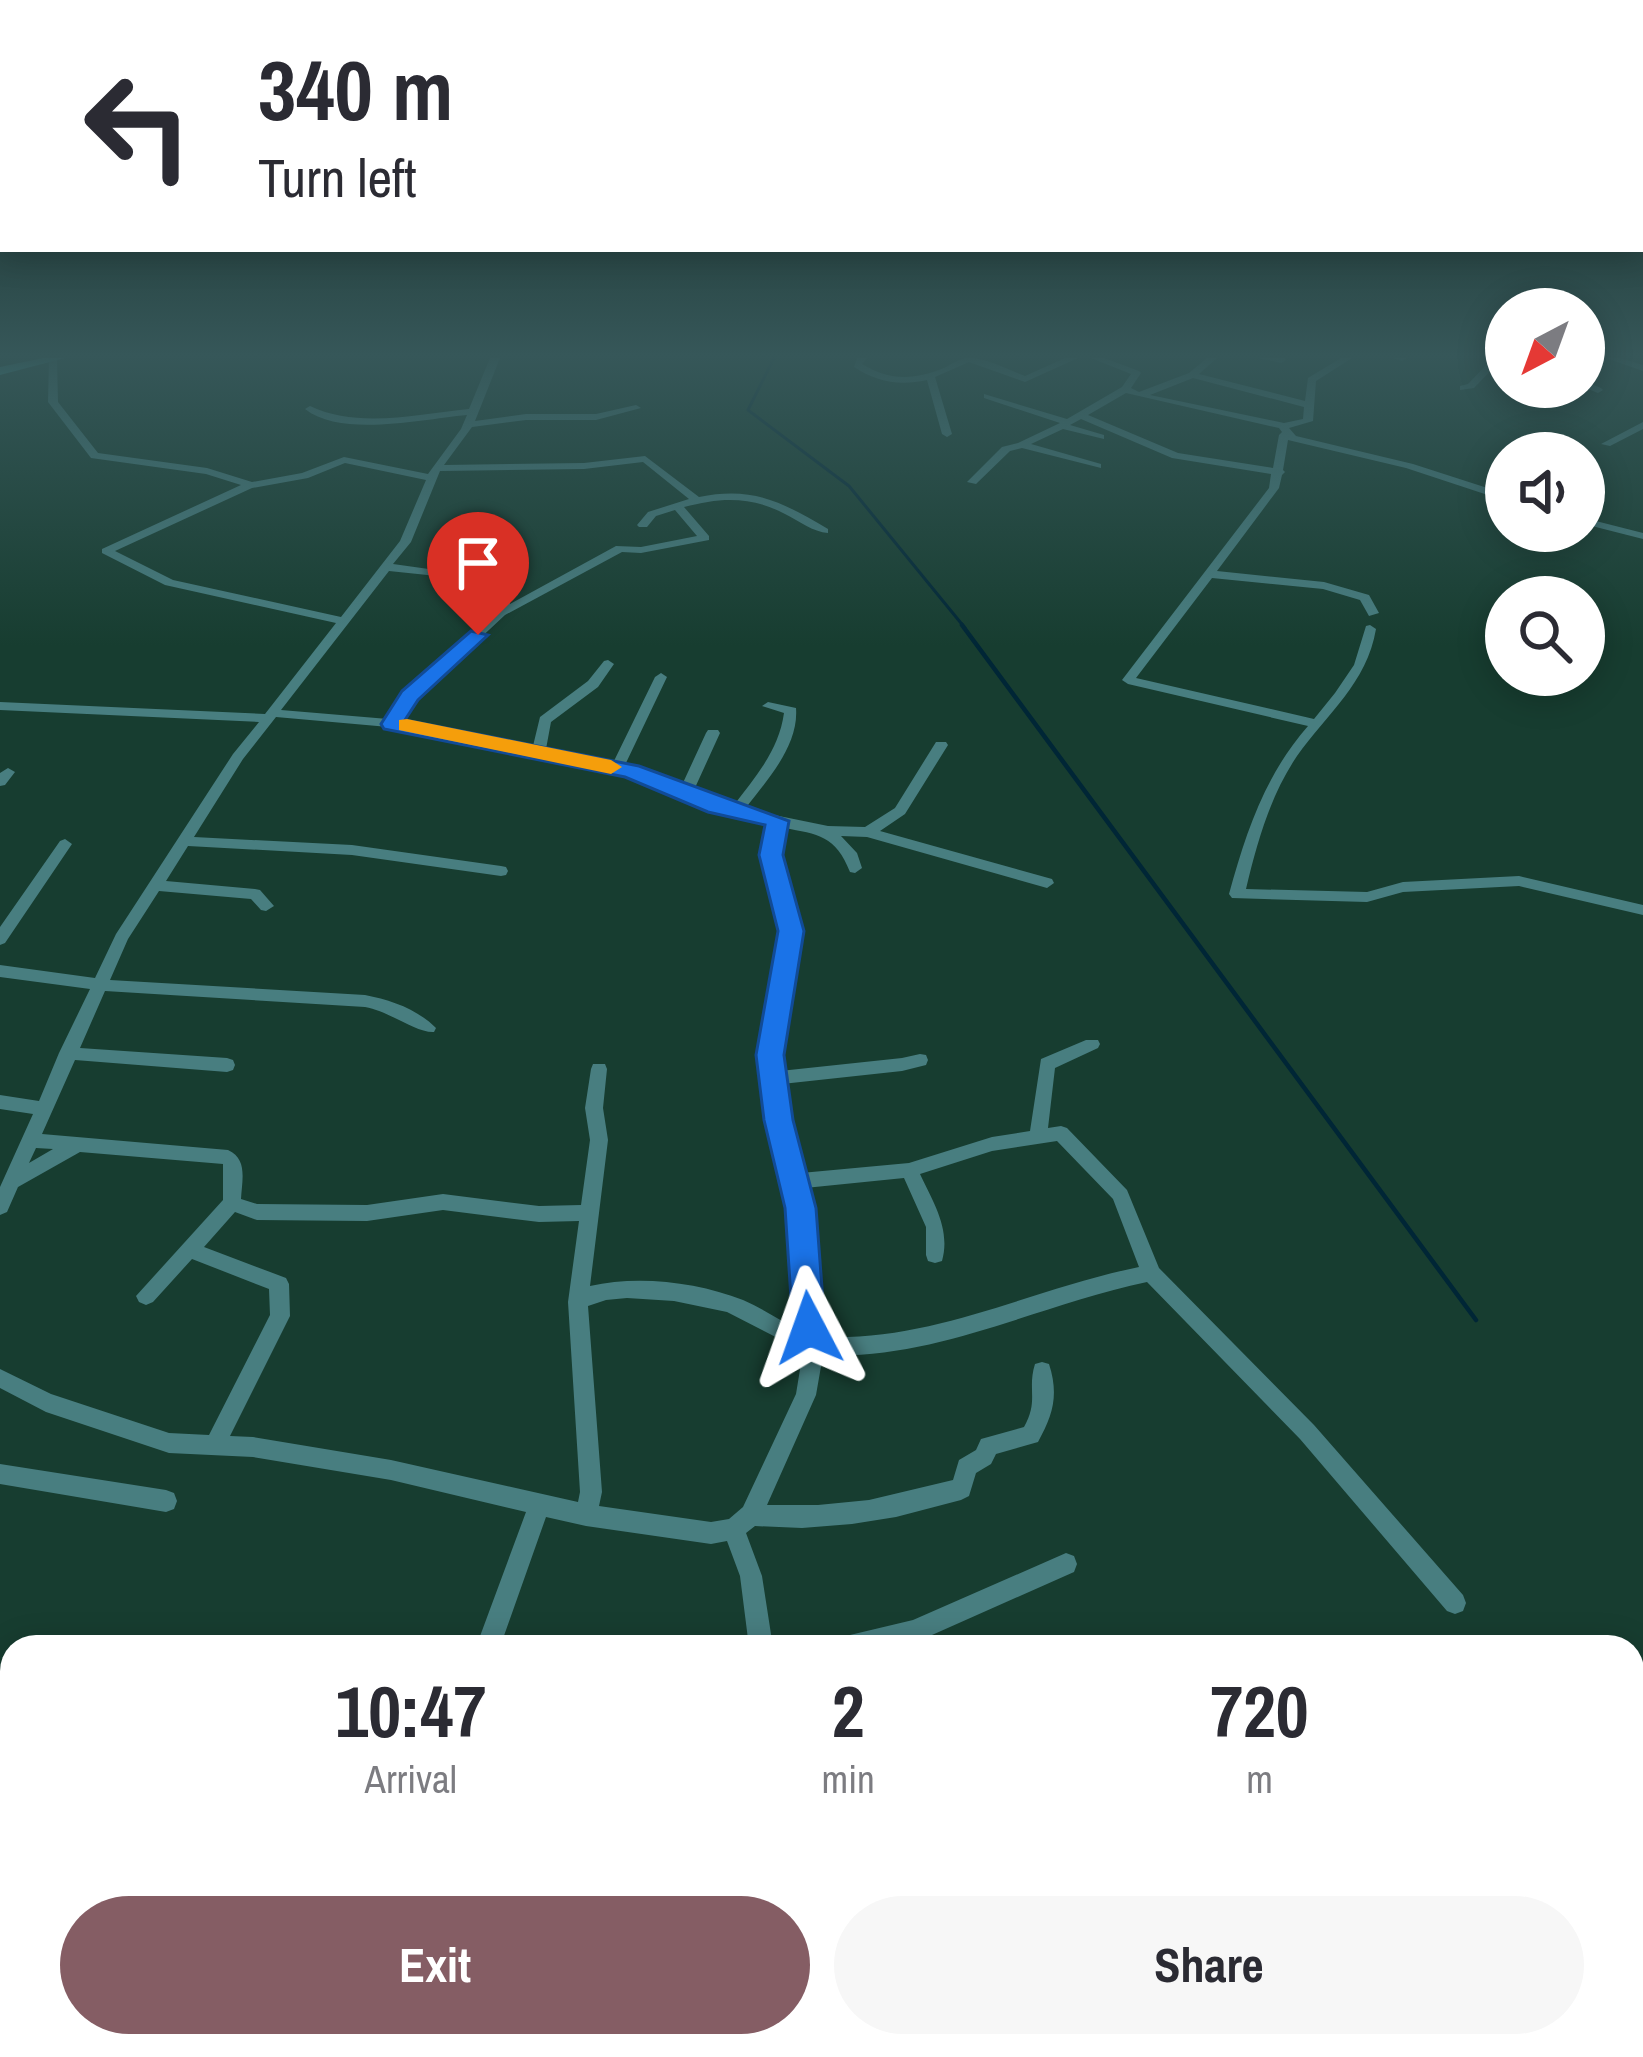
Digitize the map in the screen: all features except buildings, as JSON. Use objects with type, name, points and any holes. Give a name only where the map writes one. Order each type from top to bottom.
[{"type":"street","points":[[93,454],[207,471],[251,485]]},
{"type":"street","points":[[0,1207],[100,980],[155,885],[269,716],[416,525],[434,473],[446,454]]},
{"type":"street","points":[[972,482],[1001,454]]},
{"type":"street","points":[[1054,454],[1097,466]]},
{"type":"street","points":[[1171,454],[1280,472]]},
{"type":"street","points":[[1282,454],[1274,488],[1238,529],[1211,574],[1127,680],[1317,724]]},
{"type":"street","points":[[1363,454],[1485,492]]},
{"type":"street","points":[[340,620],[229,599],[204,587],[189,589],[143,573],[106,551],[251,485],[304,476],[344,460],[434,473],[645,459],[696,500]]},
{"type":"street","points":[[643,525],[652,514],[696,500],[769,497],[824,531]]},
{"type":"street","points":[[392,724],[410,696],[504,611],[620,548],[657,548],[708,535],[677,506]]},
{"type":"street","points":[[1605,526],[1643,536]]},
{"type":"street","points":[[385,567],[446,575],[501,598],[504,611]]},
{"type":"street","points":[[1211,574],[1336,588],[1365,598],[1372,621],[1367,655],[1291,755],[1270,796],[1237,894],[1367,897],[1403,887],[1519,881],[1643,910]]},
{"type":"street","points":[[539,753],[545,720],[592,684],[608,664]]},
{"type":"street","points":[[617,768],[661,677]]},
{"type":"street","points":[[0,706],[392,724],[617,768],[736,812],[828,831],[867,832],[1047,883]]},
{"type":"street","points":[[736,812],[767,777],[790,725],[791,711],[768,706]]},
{"type":"street","points":[[685,793],[713,733]]},
{"type":"street","points":[[867,832],[899,811],[941,745]]},
{"type":"street","points":[[759,1635],[742,1522],[806,1395],[814,1346],[796,1181],[774,1078],[772,1023],[791,931],[771,855],[778,821]]},
{"type":"street","points":[[828,831],[852,856],[855,868]]},
{"type":"street","points":[[184,842],[352,850],[501,871]]},
{"type":"street","points":[[0,939],[65,844]]},
{"type":"street","points":[[155,885],[255,894],[266,906]]},
{"type":"street","points":[[0,971],[175,990],[218,987],[302,998],[358,997],[398,1007],[428,1028]]},
{"type":"street","points":[[1038,1137],[1047,1064],[1092,1044]]},
{"type":"street","points":[[67,1052],[227,1065]]},
{"type":"street","points":[[774,1078],[828,1077],[855,1068],[895,1070],[920,1060]]},
{"type":"street","points":[[586,1515],[591,1492],[578,1302],[599,1140],[594,1108],[599,1069]]},
{"type":"street","points":[[0,1102],[43,1108]]},
{"type":"street","points":[[796,1181],[909,1170],[992,1144],[1061,1133],[1121,1196],[1151,1273],[1307,1432],[1455,1604]]},
{"type":"street","points":[[29,1140],[216,1151],[234,1165],[232,1204],[193,1251],[146,1296]]},
{"type":"street","points":[[11,1182],[75,1145]]},
{"type":"street","points":[[909,1170],[935,1227],[934,1255]]},
{"type":"street","points":[[232,1204],[256,1212],[367,1213],[443,1202],[539,1214],[589,1213]]},
{"type":"street","points":[[193,1251],[205,1251],[279,1284],[280,1316],[214,1446]]},
{"type":"street","points":[[578,1302],[600,1290],[689,1295],[748,1312],[814,1346],[870,1349],[1096,1281],[1151,1273]]},
{"type":"street","points":[[0,1378],[120,1430],[169,1443],[253,1447],[391,1470],[586,1515],[711,1533],[742,1522],[892,1508],[924,1494],[961,1489],[967,1467],[984,1457],[988,1446],[1031,1436],[1042,1413],[1042,1371]]},
{"type":"street","points":[[0,1474],[166,1501]]},
{"type":"street","points":[[492,1635],[539,1506]]},
{"type":"street","points":[[898,1635],[1066,1564]]},
{"type":"waterway","points":[[806,454],[849,486],[965,628]]},
{"type":"waterway","points":[[962,625],[1476,1320]]},
{"type":"slow traffic","points":[[407,725],[611,767]]},
{"type":"route","points":[[478,635],[410,696],[392,724],[631,771],[716,806],[778,821],[771,855],[791,931],[770,1055],[778,1120],[801,1208],[809,1328]]}]
